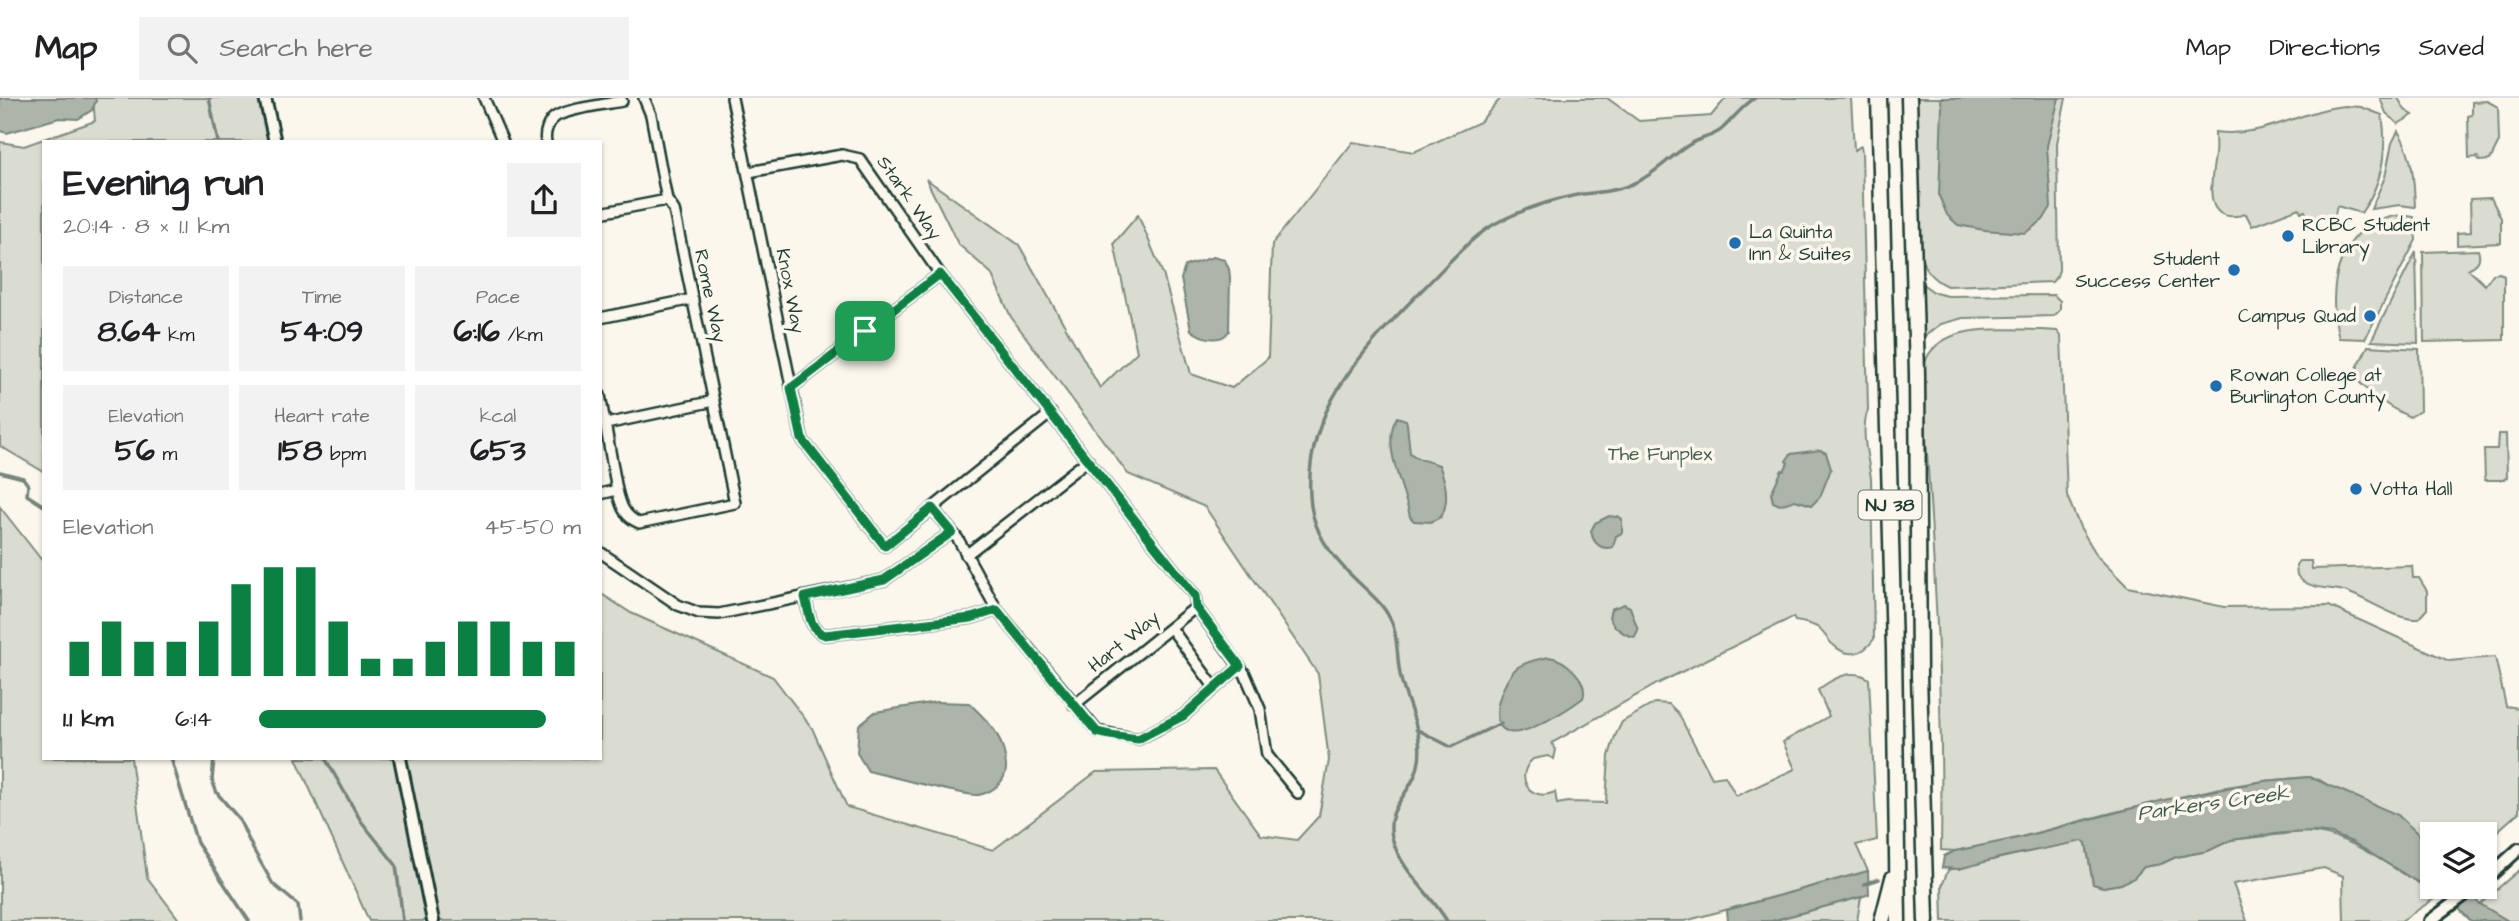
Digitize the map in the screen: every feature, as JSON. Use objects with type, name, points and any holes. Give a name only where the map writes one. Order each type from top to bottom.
[{"type":"highway","name":"NJ 38","points":[[1879,98],[1899,856],[1898,921]]},
{"type":"highway","name":"NJ 38","points":[[1909,98],[1917,373],[1919,675],[1926,921]]},
{"type":"highway","points":[[1882,921],[1899,856]]},
{"type":"street","points":[[265,98],[275,140]]},
{"type":"street","points":[[484,98],[502,140]]},
{"type":"street","name":"Rome Way","points":[[617,490],[622,509],[630,519],[639,523],[735,503],[674,210],[667,200],[651,115],[644,98]]},
{"type":"street","name":"Knox Way","points":[[732,98],[802,439],[885,546],[1051,413]]},
{"type":"street","points":[[546,140],[548,125],[556,116],[622,101]]},
{"type":"street","name":"Stark Way","points":[[749,172],[842,155],[860,159],[940,274],[1195,596],[1196,607],[1240,666],[1260,709],[1267,755],[1298,793]]},
{"type":"street","points":[[602,213],[667,200]]},
{"type":"street","points":[[791,388],[940,274]]},
{"type":"street","points":[[602,318],[693,299]]},
{"type":"street","points":[[606,424],[714,401]]},
{"type":"street","points":[[602,405],[617,490],[602,494]]},
{"type":"street","points":[[966,555],[1088,460]]},
{"type":"street","points":[[932,508],[952,532],[997,610],[1097,732],[1138,739],[1183,716],[1240,666]]},
{"type":"street","points":[[602,553],[678,605],[699,613],[719,614],[884,580],[952,532]]},
{"type":"street","points":[[805,597],[813,627],[818,633],[825,635],[971,618],[997,610]]},
{"type":"street","name":"Hart Way","points":[[1074,705],[1196,607]]},
{"type":"street","points":[[1171,628],[1215,688]]},
{"type":"street","points":[[400,760],[433,921]]},
{"type":"street","points":[[2497,869],[2519,849]]},
{"type":"street","points":[[2430,921],[2460,899]]},
{"type":"green space","points":[[93,98],[262,98],[272,140],[42,140],[42,471],[0,446],[0,142],[24,146],[95,121]]},
{"type":"green space","name":"The Funplex","points":[[1501,98],[1607,98],[1639,121],[1711,116],[1726,98],[1851,98],[1854,150],[1861,146],[1862,152],[1868,410],[1865,435],[1871,478],[1874,639],[1860,652],[1844,652],[1832,644],[1817,627],[1795,621],[1793,617],[1657,684],[1552,743],[1556,750],[1554,759],[1548,756],[1533,759],[1524,773],[1527,786],[1532,791],[1538,794],[1555,792],[1557,804],[1606,803],[1609,756],[1622,722],[1655,703],[1669,704],[1678,713],[1712,778],[1725,776],[1736,796],[1795,769],[1783,742],[1829,716],[1818,690],[1842,676],[1856,674],[1869,679],[1877,840],[1856,845],[1868,871],[1685,921],[369,921],[297,760],[602,760],[602,594],[631,613],[773,677],[812,728],[847,807],[993,850],[1096,772],[1214,770],[1261,835],[1297,840],[1319,816],[1329,760],[1318,674],[1205,507],[1128,474],[1011,317],[991,273],[958,244],[926,179],[1019,245],[1100,388],[1137,352],[1114,243],[1138,215],[1163,274],[1191,374],[1232,388],[1268,358],[1272,244],[1353,142],[1414,152],[1480,122]]},
{"type":"green space","points":[[1914,98],[2066,98],[2057,143],[2059,270],[2052,282],[1947,286],[1929,273],[1920,253]]},
{"type":"green space","points":[[2380,98],[2398,98],[2405,110],[2413,115],[2398,124],[2386,113]]},
{"type":"green space","points":[[2487,101],[2498,107],[2499,142],[2490,160],[2479,161],[2478,157],[2469,158],[2468,116],[2472,115],[2472,102]]},
{"type":"green space","points":[[2345,106],[2361,107],[2382,115],[2384,128],[2382,167],[2374,191],[2361,213],[2337,206],[2334,218],[2307,217],[2305,211],[2301,212],[2299,208],[2252,226],[2246,214],[2231,216],[2221,214],[2215,208],[2211,188],[2215,132],[2232,133],[2265,128]]},
{"type":"green space","points":[[2398,131],[2410,158],[2415,207],[2400,205],[2371,209],[2385,177],[2392,143]]},
{"type":"green space","points":[[2491,198],[2501,218],[2501,243],[2457,245],[2457,233],[2471,232],[2470,199]]},
{"type":"green space","points":[[2402,215],[2414,217],[2416,240],[2365,339],[2339,338],[2334,297],[2342,259],[2351,243],[2364,230],[2381,220]]},
{"type":"green space","points":[[2478,250],[2478,262],[2468,269],[2485,285],[2493,274],[2500,273],[2504,276],[2504,340],[2424,342],[2423,252]]},
{"type":"green space","points":[[2416,252],[2418,343],[2371,341]]},
{"type":"green space","points":[[1921,283],[1935,293],[1948,296],[2054,295],[2060,301],[2060,310],[2054,316],[1963,318],[1941,324],[1922,338]]},
{"type":"green space","points":[[1997,329],[2057,331],[2061,336],[2067,496],[2080,527],[2098,557],[2128,587],[2224,607],[2329,606],[2449,661],[2495,657],[2506,706],[2519,708],[2519,812],[2497,831],[2497,822],[2420,822],[2420,844],[2318,779],[2307,777],[2220,788],[1998,843],[1955,851],[1941,850],[1939,671],[1922,375],[1929,354],[1939,344],[1965,332]]},
{"type":"green space","points":[[2368,346],[2419,349],[2420,411],[2410,417],[2402,413],[2380,400],[2353,376]]},
{"type":"green space","points":[[2498,434],[2506,434],[2507,477],[2503,480],[2485,480],[2484,449],[2497,449]]},
{"type":"green space","points":[[0,507],[42,560],[42,760],[131,760],[147,877],[180,921],[0,921]]},
{"type":"green space","points":[[2299,561],[2311,561],[2312,569],[2412,566],[2413,578],[2419,578],[2427,591],[2427,609],[2418,619],[2410,619],[2347,592],[2313,586],[2297,575],[2296,565]]},
{"type":"green space","points":[[2303,832],[2341,839],[2420,882],[2420,899],[2434,899],[2401,921],[2344,921],[2343,876],[2324,868],[2233,884],[2247,921],[1943,921],[1942,886],[1948,870],[2081,840],[2086,843],[2093,884],[2103,887],[2121,884],[2143,867],[2208,851],[2231,840]]},
{"type":"green space","points":[[2519,870],[2519,921],[2508,921],[2480,904],[2486,899],[2497,899],[2497,889]]},
{"type":"green space","points":[[1861,897],[1857,921],[1771,921]]},
{"type":"water","points":[[0,98],[95,98],[96,101],[92,110],[78,119],[59,118],[7,133],[0,131]]},
{"type":"water","points":[[1940,98],[2059,98],[2047,146],[2051,207],[2043,220],[2025,233],[1958,225],[1947,215],[1939,196]]},
{"type":"water","points":[[1213,257],[1225,260],[1230,277],[1229,331],[1216,339],[1191,330],[1181,279],[1185,266]]},
{"type":"water","points":[[1397,417],[1406,420],[1410,453],[1439,465],[1441,471],[1446,491],[1444,511],[1441,517],[1430,522],[1414,521],[1410,517],[1392,453],[1392,428]]},
{"type":"water","points":[[1820,450],[1826,453],[1831,469],[1820,497],[1812,505],[1795,500],[1780,505],[1773,502],[1771,493],[1791,454]]},
{"type":"water","points":[[1609,516],[1622,519],[1622,533],[1616,536],[1613,547],[1605,548],[1596,542],[1591,531],[1595,523]]},
{"type":"water","points":[[1624,604],[1630,607],[1638,630],[1635,637],[1620,630],[1609,617],[1611,609]]},
{"type":"water","points":[[1549,657],[1569,666],[1575,672],[1583,685],[1583,698],[1547,721],[1525,730],[1509,732],[1502,728],[1497,711],[1507,680],[1518,667]]},
{"type":"water","points":[[936,702],[969,703],[995,731],[1005,756],[1006,771],[1002,781],[994,788],[979,795],[972,795],[868,771],[857,753],[859,725],[875,712]]},
{"type":"water","points":[[2310,777],[2398,815],[2420,836],[2420,883],[2352,842],[2332,834],[2316,832],[2231,840],[2208,851],[2144,867],[2134,878],[2121,884],[2103,887],[2093,884],[2086,843],[2083,841],[1959,869],[1942,868],[1944,856],[1955,851],[2018,838],[2164,800],[2264,781]]},
{"type":"water","points":[[1868,871],[1869,894],[1861,897],[1771,921],[1728,921],[1727,910]]},
{"type":"water","points":[[2449,899],[2475,899],[2508,921],[2471,921]]},
{"type":"waterway","name":"Parkers Creek","points":[[209,98],[218,140]]},
{"type":"waterway","points":[[1447,921],[1408,871],[1392,837],[1392,817],[1415,776],[1420,754],[1417,730],[1400,674],[1394,629],[1383,607],[1332,554],[1313,516],[1310,472],[1315,441],[1326,411],[1360,358],[1381,333],[1481,233],[1502,220],[1539,205],[1577,195],[1619,189],[1640,180],[1692,143],[1719,132],[1755,98]]},
{"type":"waterway","points":[[0,472],[23,478],[28,485],[27,495],[42,505]]},
{"type":"waterway","points":[[1416,729],[1451,747],[1501,723]]},
{"type":"waterway","points":[[172,760],[197,843],[249,921]]},
{"type":"waterway","points":[[214,760],[212,780],[217,793],[239,819],[273,884],[298,905],[300,921]]},
{"type":"waterway","name":"Parkers Creek","points":[[326,760],[361,821],[396,865],[403,921]]},
{"type":"waterway","name":"Parkers Creek","points":[[1864,884],[1879,879]]},
{"type":"place","name":"RCBC Student Library","points":[[2288,236]]},
{"type":"place","name":"La Quinta Inn & Suites","points":[[1735,243]]},
{"type":"place","name":"Student Success Center","points":[[2234,270]]},
{"type":"place","name":"Campus Quad","points":[[2370,316]]},
{"type":"place","name":"Rowan College at Burlington County","points":[[2216,386]]},
{"type":"place","name":"Votta Hall","points":[[2356,489]]},
{"type":"route","points":[[940,274],[1195,596],[1196,607],[1240,666],[1183,716],[1138,739],[1097,732],[997,610],[971,618],[825,635],[818,633],[813,627],[805,597],[884,580],[952,532],[932,508],[885,546],[802,439],[791,388],[865,331],[940,274]]}]
